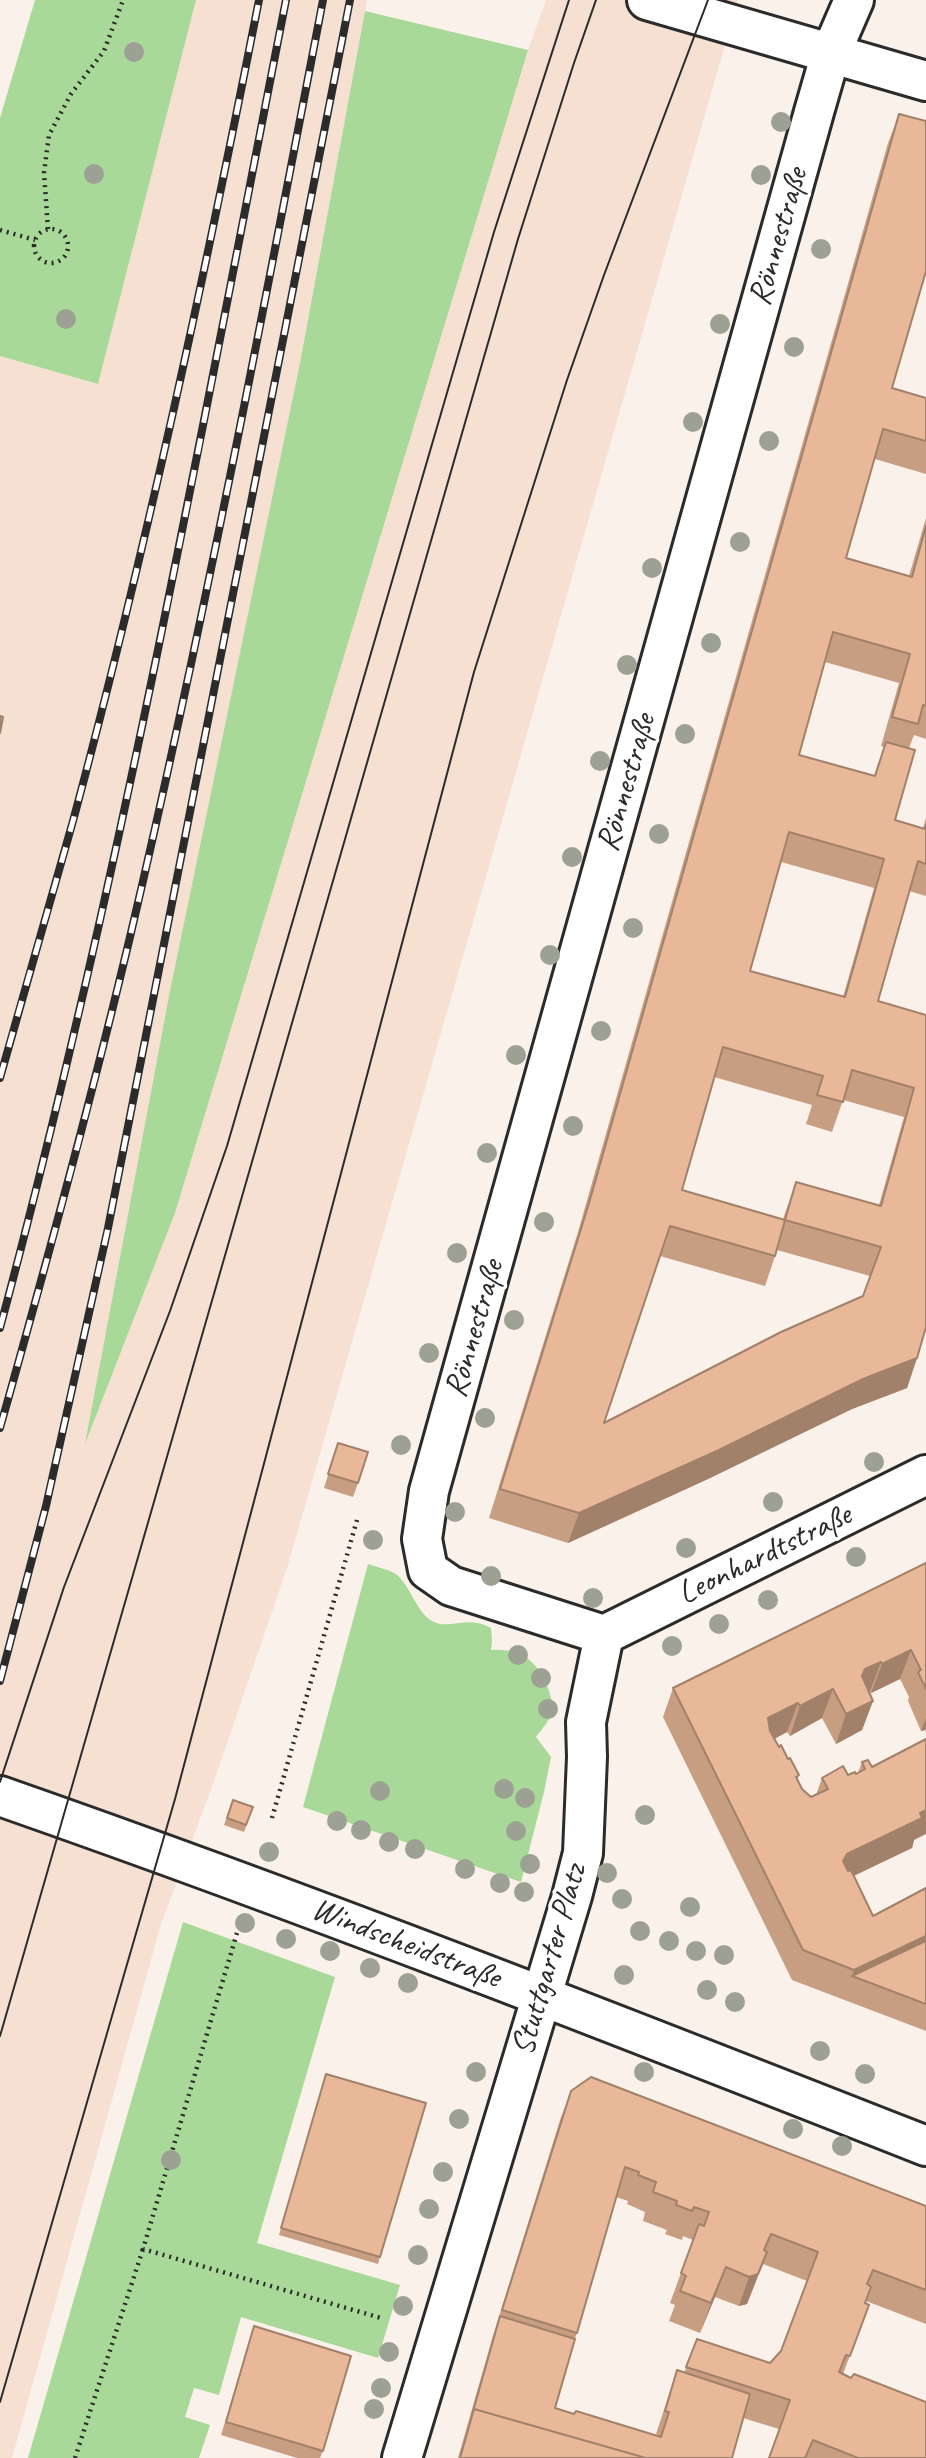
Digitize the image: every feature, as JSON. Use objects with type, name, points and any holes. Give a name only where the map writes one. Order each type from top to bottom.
[{"type":"street","points":[[647,0],[926,81]]},
{"type":"street","name":"Rönnestraße","points":[[604,1635],[451,1586],[428,1570],[422,1539],[429,1491],[831,53],[854,0]]},
{"type":"street","name":"Leonhardtstraße","points":[[604,1635],[926,1475]]},
{"type":"street","name":"Stuttgarter Platz","points":[[402,2458],[583,1853],[586,1722],[604,1635]]},
{"type":"street","name":"Windscheidstraße","points":[[0,1796],[185,1861],[541,1995],[926,2146]]},
{"type":"path","points":[[48,229],[44,173],[49,135],[71,94],[104,51],[122,0]]},
{"type":"path","points":[[48,229],[56,229],[64,234],[68,242],[67,251],[62,258],[54,262],[46,262],[38,257],[34,249],[39,232],[48,229]]},
{"type":"path","points":[[0,230],[35,240]]},
{"type":"path","points":[[272,1818],[357,1520]]},
{"type":"path","points":[[75,2458],[143,2249],[237,1933]]},
{"type":"path","points":[[143,2249],[381,2318]]},
{"type":"shaded area","points":[[196,0],[367,0],[300,363],[87,1439],[175,1213],[528,50],[546,0],[738,0],[287,1568],[213,1784],[161,1924],[12,2458],[0,2458],[0,356],[98,384]]},
{"type":"green space","points":[[35,0],[196,0],[98,384],[0,356],[0,118]]},
{"type":"green space","points":[[365,11],[528,50],[175,1213],[85,1444],[170,991],[300,363]]},
{"type":"green space","points":[[368,1564],[399,1577],[421,1610],[432,1621],[439,1624],[474,1622],[491,1628],[491,1650],[520,1654],[534,1665],[545,1681],[553,1710],[536,1737],[551,1757],[521,1882],[303,1807]]},
{"type":"green space","points":[[183,1922],[335,1977],[257,2243],[400,2285],[378,2358],[241,2317],[219,2395],[194,2388],[185,2417],[210,2425],[199,2458],[28,2458]]},
{"type":"building","points":[[899,114],[926,121],[926,271],[892,388],[926,398],[926,441],[883,429],[846,558],[912,577],[926,526],[926,706],[923,705],[918,724],[892,717],[910,654],[833,632],[799,755],[875,776],[886,742],[915,750],[895,820],[925,829],[926,825],[926,864],[918,861],[878,1001],[926,1015],[926,1327],[917,1358],[863,1379],[719,1450],[579,1513],[500,1489],[589,1203]],"holes":[[[789,832],[884,859],[845,997],[750,971]],[[723,1047],[823,1076],[817,1095],[843,1102],[852,1070],[914,1088],[881,1206],[796,1182],[785,1220],[682,1190]],[[785,1220],[881,1247],[863,1296],[781,1332],[604,1423],[670,1226],[775,1256]]]},
{"type":"building","points":[[338,1443],[368,1452],[358,1483],[328,1474]]},
{"type":"building","points":[[926,1563],[926,1689],[918,1672],[921,1670],[911,1650],[865,1669],[862,1676],[873,1701],[846,1714],[833,1689],[768,1718],[770,1731],[779,1747],[781,1745],[788,1759],[790,1758],[799,1775],[796,1777],[802,1789],[811,1797],[828,1789],[822,1778],[843,1766],[848,1775],[855,1772],[856,1774],[865,1769],[862,1762],[868,1760],[872,1767],[926,1739],[926,1810],[920,1813],[922,1818],[847,1854],[843,1861],[848,1871],[851,1870],[873,1916],[926,1888],[926,1936],[854,1970],[803,1950],[673,1688]]},
{"type":"building","points":[[233,1800],[253,1807],[246,1825],[227,1818]]},
{"type":"building","points":[[926,1941],[926,2004],[852,1976]]},
{"type":"building","points":[[326,2074],[426,2103],[380,2257],[281,2228]]},
{"type":"building","points":[[591,2077],[926,2206],[926,2290],[873,2270],[867,2284],[871,2287],[865,2303],[869,2305],[850,2356],[846,2355],[839,2372],[851,2378],[854,2374],[926,2402],[926,2458],[858,2458],[813,2440],[805,2458],[769,2458],[790,2400],[686,2367],[697,2339],[770,2363],[781,2351],[818,2252],[771,2234],[758,2274],[749,2277],[726,2267],[711,2303],[680,2291],[686,2276],[681,2273],[699,2224],[704,2226],[709,2212],[694,2207],[692,2211],[676,2205],[677,2201],[653,2192],[656,2182],[625,2167],[577,2333],[502,2310],[571,2091]]},
{"type":"building","points":[[500,2316],[575,2339],[555,2408],[574,2414],[576,2411],[661,2437],[669,2412],[665,2411],[677,2370],[750,2394],[732,2458],[646,2458],[474,2409],[472,2415]]},
{"type":"building","points":[[254,2326],[351,2356],[323,2451],[226,2422]]},
{"type":"building","points":[[474,2409],[646,2458],[460,2458]]},
{"type":"tram line","points":[[0,1782],[64,1587],[170,1311],[227,1146],[494,232],[569,0]]},
{"type":"tram line","points":[[0,2036],[518,239],[596,0]]},
{"type":"tram line","points":[[0,2402],[175,1799],[474,672],[567,380],[708,0]]},
{"type":"railway","points":[[0,1078],[73,821],[150,515],[196,309],[259,0]]},
{"type":"railway","points":[[0,1328],[82,998],[155,666],[286,0]]},
{"type":"railway","points":[[0,1428],[84,1121],[157,821],[231,470],[323,0]]},
{"type":"railway","points":[[0,1681],[46,1506],[108,1228],[350,0]]}]
